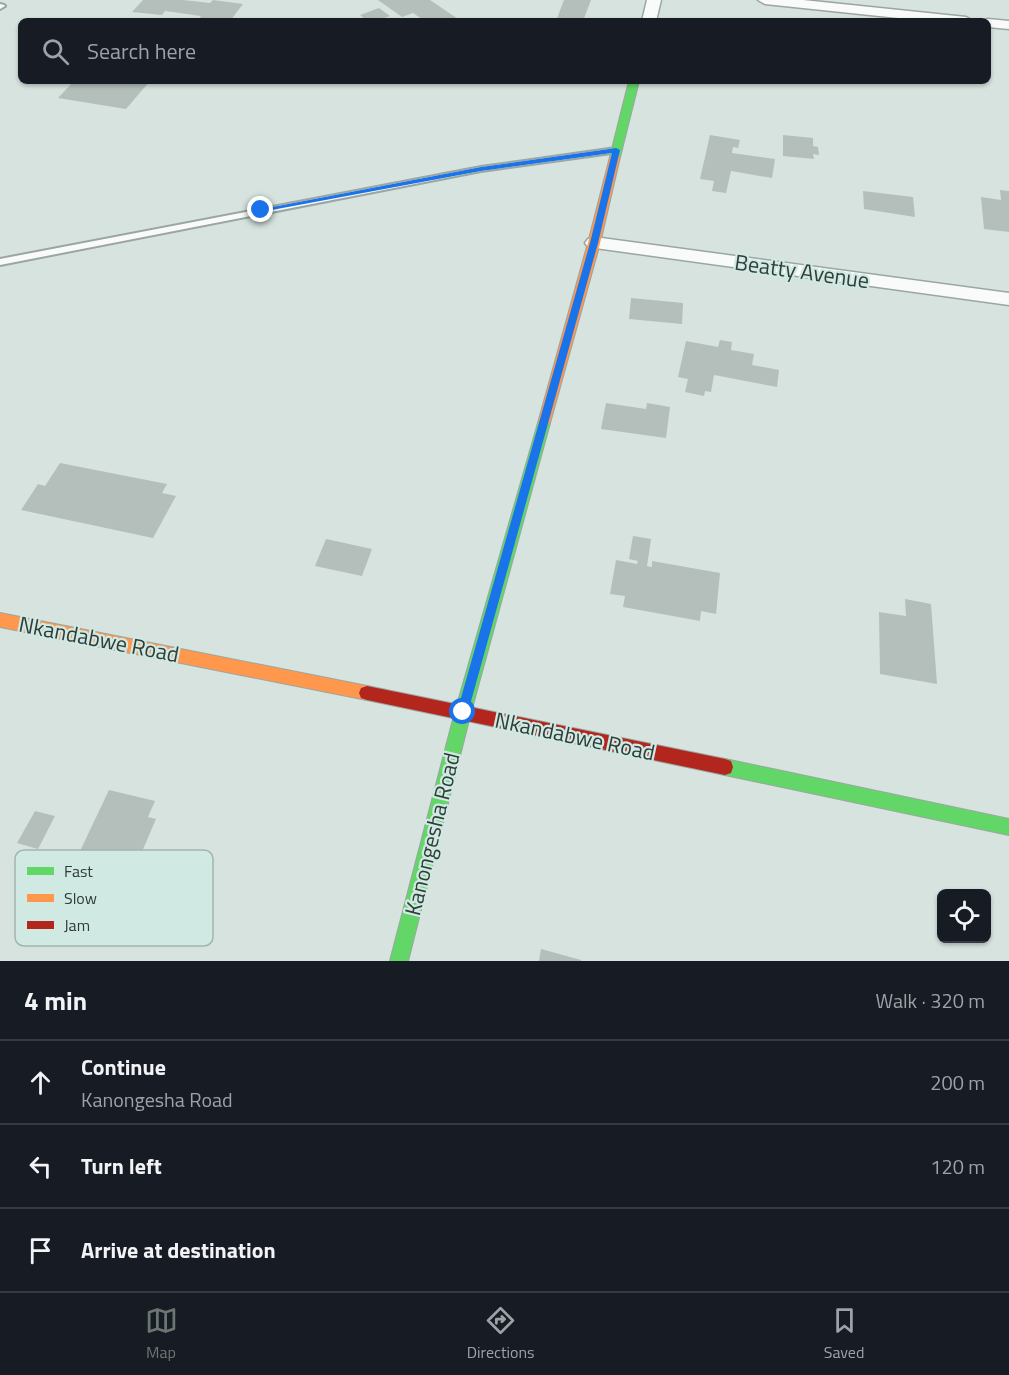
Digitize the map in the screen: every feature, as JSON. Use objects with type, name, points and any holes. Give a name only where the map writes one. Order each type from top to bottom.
[{"type":"street","points":[[650,18],[654,0]]},
{"type":"street","points":[[765,0],[937,18]]},
{"type":"street","points":[[991,23],[1009,26]]},
{"type":"street","name":"Kanongesha Road","points":[[399,961],[463,712],[594,243],[633,84]]},
{"type":"street","name":"Beatty Avenue","points":[[594,243],[1009,299]]},
{"type":"street","name":"Nkandabwe Road","points":[[0,620],[463,712],[1009,826]]},
{"type":"lane","points":[[0,262],[458,173],[616,150]]},
{"type":"lane","points":[[0,254],[19,259]]},
{"type":"building","points":[[143,0],[210,3],[213,0],[243,4],[232,18],[199,18],[201,16],[165,11],[162,15],[132,12]]},
{"type":"building","points":[[378,0],[430,0],[457,18],[420,18],[413,13],[402,17]]},
{"type":"building","points":[[564,0],[591,0],[584,18],[557,18]]},
{"type":"building","points":[[379,8],[390,16],[364,18],[360,15]]},
{"type":"building","points":[[71,84],[147,84],[126,109],[58,98]]},
{"type":"building","points":[[710,135],[740,140],[738,148],[733,147],[732,153],[775,159],[772,178],[731,171],[726,193],[712,191],[714,181],[700,179]]},
{"type":"building","points":[[783,135],[813,138],[813,146],[818,147],[819,155],[813,154],[814,159],[783,156]]},
{"type":"building","points":[[1000,190],[1009,191],[1009,232],[984,229],[981,197],[1001,200]]},
{"type":"building","points":[[863,191],[913,197],[915,217],[864,209]]},
{"type":"building","points":[[631,298],[683,303],[682,324],[629,319]]},
{"type":"building","points":[[720,340],[732,342],[731,350],[754,354],[752,365],[779,370],[777,387],[714,375],[711,392],[705,391],[704,396],[685,392],[688,379],[678,377],[686,341],[718,347]]},
{"type":"building","points":[[606,403],[646,409],[647,403],[670,407],[666,438],[601,429]]},
{"type":"building","points":[[60,463],[167,484],[162,493],[176,496],[153,538],[21,510],[38,484],[45,486]]},
{"type":"building","points":[[633,536],[651,539],[647,566],[652,567],[652,561],[720,573],[716,614],[701,611],[700,621],[623,607],[625,596],[610,594],[616,560],[637,564],[638,561],[629,559]]},
{"type":"building","points":[[326,539],[372,549],[362,576],[315,566]]},
{"type":"building","points":[[905,599],[931,604],[937,684],[880,674],[879,612],[906,616]]},
{"type":"building","points":[[109,790],[155,801],[148,817],[156,819],[143,850],[80,850]]},
{"type":"building","points":[[35,811],[55,816],[38,849],[17,843]]},
{"type":"building","points":[[541,949],[581,960],[581,961],[539,961]]},
{"type":"traffic: fast","points":[[615,157],[633,84]]},
{"type":"traffic: fast","points":[[399,961],[463,712],[544,423]]},
{"type":"traffic: fast","points":[[725,767],[1009,827]]},
{"type":"traffic: slow","points":[[544,423],[594,243],[615,157]]},
{"type":"traffic: slow","points":[[0,620],[367,693]]},
{"type":"traffic: jam","points":[[367,693],[725,767]]},
{"type":"route","points":[[261,210],[481,169],[616,150],[594,243],[463,712]]}]
